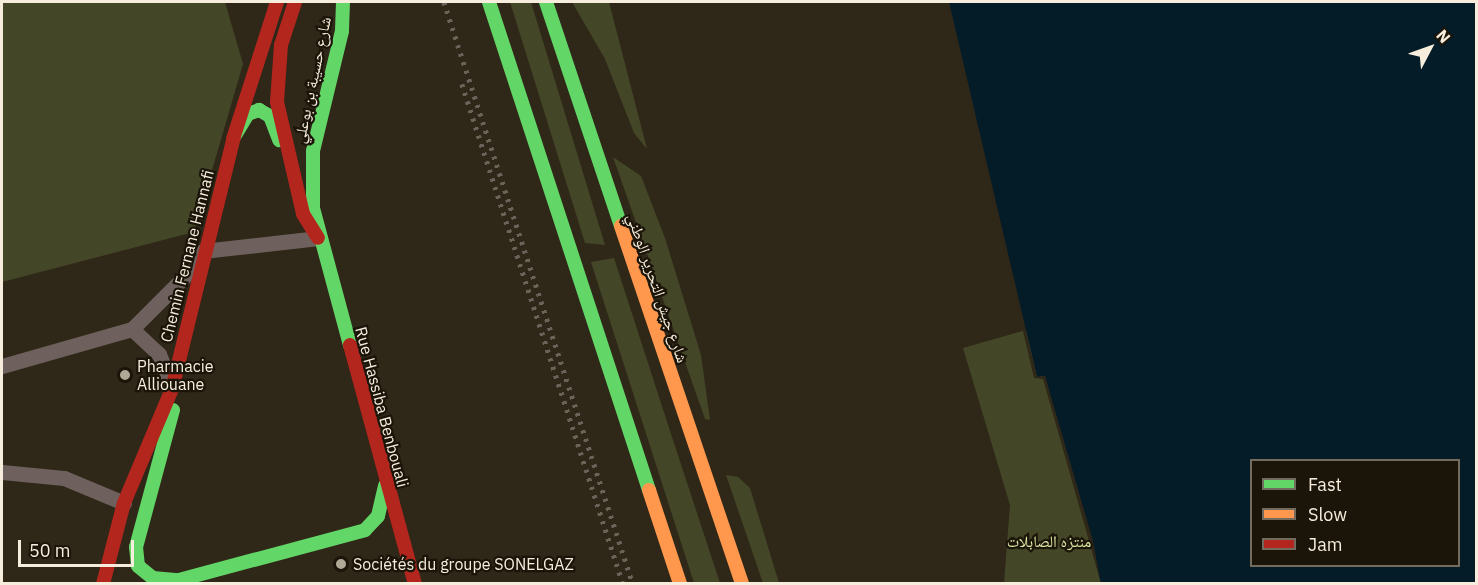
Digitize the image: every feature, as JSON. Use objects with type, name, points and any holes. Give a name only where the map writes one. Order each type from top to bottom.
[{"type":"main road","points":[[233,140],[277,2]]},
{"type":"main road","points":[[295,2],[276,84],[286,147],[303,214],[318,238]]},
{"type":"main road","name":"شارع حسيبة بن بوعلي","points":[[318,238],[311,164],[342,31],[343,2]]},
{"type":"main road","points":[[489,2],[680,584]]},
{"type":"main road","name":"شارع جيش التحرير الوطني","points":[[546,2],[742,584]]},
{"type":"main road","points":[[233,140],[248,114],[259,110],[270,116],[286,147]]},
{"type":"main road","name":"Chemin Fernane Hannafi","points":[[103,584],[124,503],[172,389],[202,255],[233,140]]},
{"type":"main road","name":"Rue Hassiba Benbouali","points":[[318,238],[415,584]]},
{"type":"main road","points":[[172,389],[173,416],[136,547],[138,566],[153,578],[171,582],[365,530],[378,516],[386,483]]},
{"type":"street","points":[[2,366],[132,329],[202,255],[318,238]]},
{"type":"street","points":[[132,329],[159,354],[172,389]]},
{"type":"street","points":[[2,472],[64,478],[124,503]]},
{"type":"green space","points":[[2,2],[225,2],[243,64],[194,232],[2,282]]},
{"type":"green space","points":[[510,2],[531,2],[605,245],[585,243]]},
{"type":"green space","points":[[572,2],[609,2],[647,149],[634,133],[605,59]]},
{"type":"green space","points":[[613,157],[641,176],[665,238],[701,355],[710,420],[705,419]]},
{"type":"green space","points":[[614,258],[720,583],[694,583],[591,262]]},
{"type":"green space","name":"منتزه الصابلات","points":[[1026,330],[1045,376],[1101,583],[1004,583],[1010,505],[963,348]]},
{"type":"green space","points":[[726,475],[738,477],[750,488],[779,583],[763,583]]},
{"type":"water","points":[[949,2],[1476,2],[1476,583],[1101,583],[1045,376],[1037,377]]},
{"type":"pier","points":[[946,2],[1037,377],[1045,376],[1093,541],[1101,583],[1043,379],[1034,378]]},
{"type":"railway","points":[[444,2],[633,584]]},
{"type":"railway","points":[[462,84],[623,584]]},
{"type":"traffic: fast","points":[[343,2],[342,31],[313,151],[313,208],[350,345]]},
{"type":"traffic: fast","points":[[489,2],[649,490]]},
{"type":"traffic: fast","points":[[546,2],[621,226]]},
{"type":"traffic: fast","points":[[234,137],[248,114],[259,110],[270,116],[279,140]]},
{"type":"traffic: fast","points":[[173,410],[136,547],[138,566],[153,578],[178,580]]},
{"type":"traffic: fast","points":[[164,584],[365,530],[378,516],[385,486]]},
{"type":"traffic: slow","points":[[621,226],[742,584]]},
{"type":"traffic: slow","points":[[649,490],[680,584]]},
{"type":"traffic: jam","points":[[233,139],[277,2]]},
{"type":"traffic: jam","points":[[295,2],[281,45],[277,102],[303,214],[318,238]]},
{"type":"traffic: jam","points":[[103,584],[124,503],[172,389],[234,137]]},
{"type":"traffic: jam","points":[[350,345],[415,584]]},
{"type":"place","name":"Pharmacie Alliouane","points":[[125,375]]},
{"type":"place","name":"Sociétés du groupe SONELGAZ","points":[[341,564]]}]
